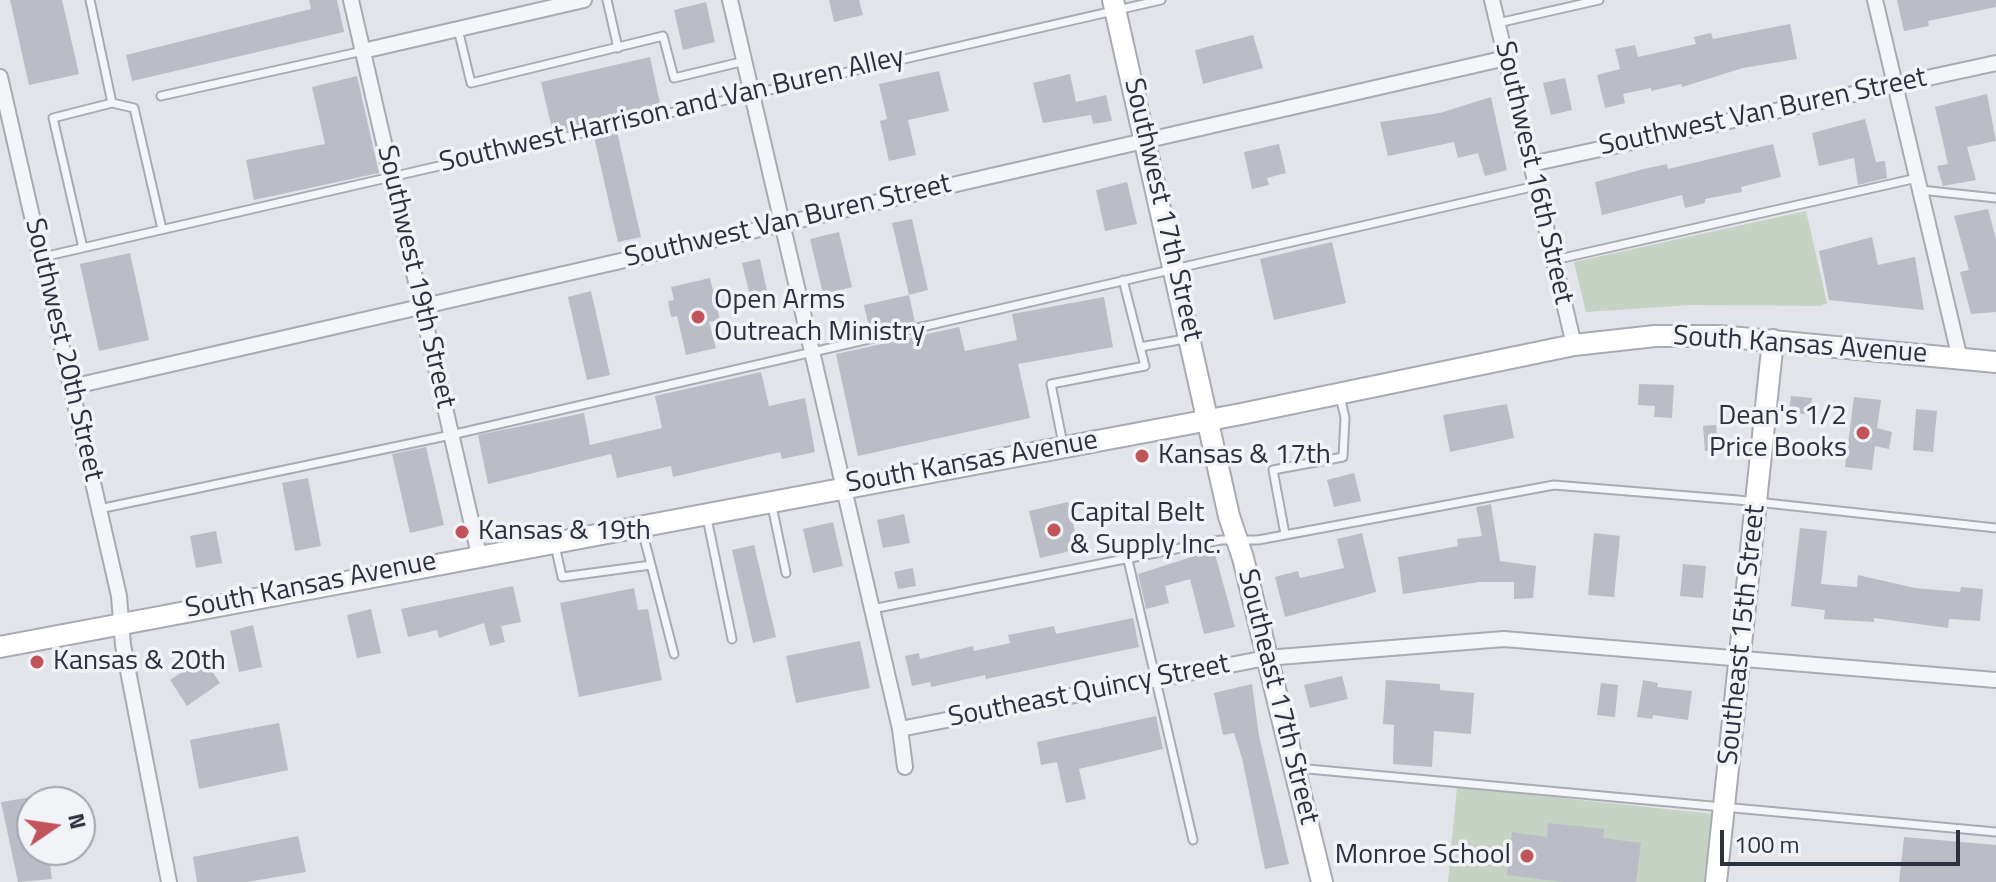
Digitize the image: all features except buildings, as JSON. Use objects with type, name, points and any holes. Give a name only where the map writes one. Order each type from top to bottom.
[{"type":"main road","name":"Southwest 17th Street","points":[[1114,5],[1211,420]]},
{"type":"main road","name":"South Kansas Avenue","points":[[0,647],[554,540],[1211,420],[1574,345],[1655,336],[1773,340],[1996,362]]},
{"type":"main road","name":"Southeast 15th Street","points":[[1716,882],[1773,340]]},
{"type":"main road","name":"Southeast 17th Street","points":[[1211,420],[1218,465],[1322,882]]},
{"type":"street","name":"Southwest 19th Street","points":[[351,0],[479,555]]},
{"type":"street","points":[[363,51],[584,0]]},
{"type":"street","points":[[730,0],[900,729],[905,767]]},
{"type":"street","name":"Southwest 16th Street","points":[[1492,0],[1574,345]]},
{"type":"street","points":[[1875,0],[1960,359]]},
{"type":"street","name":"Southwest Van Buren Street","points":[[71,387],[1506,58]]},
{"type":"street","name":"Southwest Van Buren Street","points":[[1531,164],[1996,63]]},
{"type":"street","name":"Southwest 20th Street","points":[[0,77],[6,128],[43,257],[119,596],[121,623],[169,882]]},
{"type":"street","name":"Southeast Quincy Street","points":[[900,729],[1266,658],[1504,639],[1741,656],[1996,680]]},
{"type":"lane","points":[[90,0],[112,103]]},
{"type":"lane","points":[[607,0],[618,48]]},
{"type":"lane","name":"Southwest Harrison and Van Buren Alley","points":[[43,257],[753,94],[1114,5],[1161,0]]},
{"type":"lane","points":[[1498,23],[1599,0]]},
{"type":"lane","points":[[458,29],[471,83],[663,36],[674,78],[745,61]]},
{"type":"lane","points":[[161,96],[363,51]]},
{"type":"lane","points":[[83,248],[53,118],[112,103],[134,108],[162,229]]},
{"type":"lane","points":[[1554,260],[1918,184],[1996,198]]},
{"type":"lane","points":[[99,509],[451,435],[813,349],[1536,186]]},
{"type":"lane","points":[[1064,446],[1051,384],[1145,366],[1123,280]]},
{"type":"lane","points":[[1140,347],[1192,337]]},
{"type":"lane","points":[[1285,534],[1273,470],[1343,457],[1345,418],[1340,394]]},
{"type":"lane","points":[[872,609],[1221,540],[1285,534],[1554,485],[1996,528]]},
{"type":"lane","points":[[771,500],[786,573]]},
{"type":"lane","points":[[705,512],[732,639]]},
{"type":"lane","points":[[641,524],[674,654]]},
{"type":"lane","points":[[554,540],[562,577],[651,565]]},
{"type":"lane","points":[[1128,560],[1193,840]]},
{"type":"lane","points":[[1295,768],[1996,832]]},
{"type":"green space","points":[[1806,211],[1827,303],[1821,306],[1690,305],[1586,312],[1574,262]]},
{"type":"green space","points":[[1457,787],[1713,814],[1706,882],[1448,882]]},
{"type":"place","name":"Open Arms Outreach Ministry","points":[[698,317]]},
{"type":"place","name":"Dean's 1/2 Price Books","points":[[1863,433]]},
{"type":"place","name":"Kansas & 17th","points":[[1142,456]]},
{"type":"place","name":"Capital Belt & Supply Inc.","points":[[1054,530]]},
{"type":"place","name":"Kansas & 19th","points":[[462,532]]},
{"type":"place","name":"Kansas & 20th","points":[[37,662]]},
{"type":"place","name":"Monroe School","points":[[1527,856]]}]
